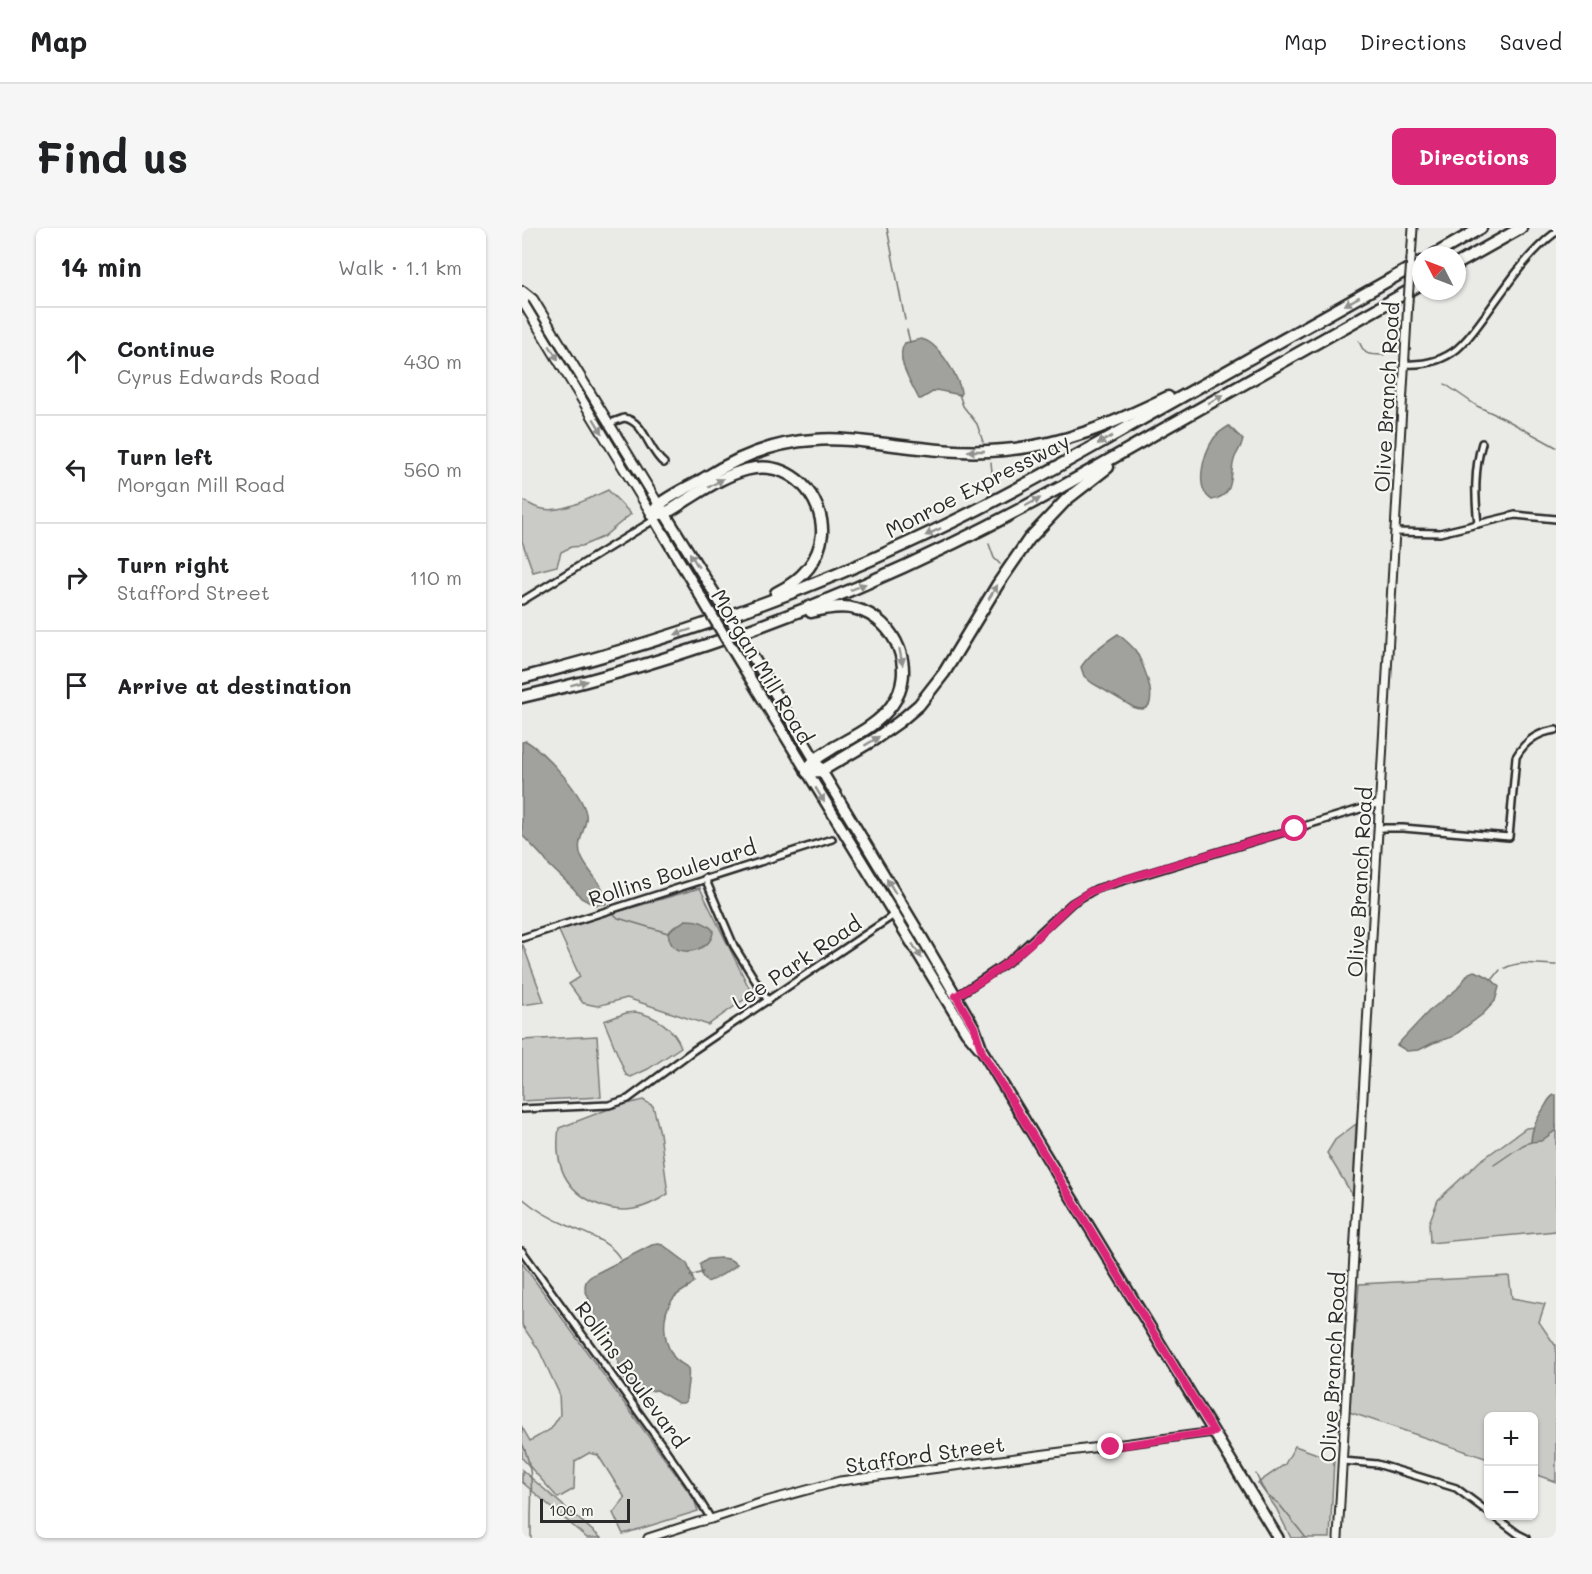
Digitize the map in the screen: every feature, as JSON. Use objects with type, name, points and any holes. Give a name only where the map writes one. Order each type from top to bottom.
[{"type":"highway","points":[[1450,246],[1482,228]]},
{"type":"highway","points":[[1466,259],[1521,228]]},
{"type":"highway","name":"Monroe Expressway","points":[[522,678],[631,648],[739,613],[834,576],[946,525],[1055,468],[1265,350],[1412,262]]},
{"type":"highway","name":"Monroe Expressway","points":[[522,698],[647,664],[764,624],[879,578],[954,543],[1037,500],[1412,289]]},
{"type":"highway","points":[[653,518],[662,509],[734,462],[765,449],[799,441],[840,439],[984,452],[1024,448],[1065,440],[1122,419],[1265,350]]},
{"type":"highway","points":[[807,772],[821,771],[887,731],[919,705],[944,674],[1001,578],[1038,529],[1067,499],[1088,482],[1166,428]]},
{"type":"highway","points":[[662,509],[726,477],[753,468],[767,468],[782,472],[794,478],[809,492],[816,503],[821,523],[820,542],[814,560],[791,585],[739,613]]},
{"type":"highway","points":[[764,624],[821,609],[850,608],[863,611],[876,618],[892,634],[899,648],[903,663],[902,678],[899,693],[892,706],[876,722],[815,760],[807,772]]},
{"type":"main road","name":"Morgan Mill Road","points":[[523,291],[533,299],[723,607],[916,927],[951,999]]},
{"type":"main road","name":"Morgan Mill Road","points":[[523,291],[524,304],[731,647],[894,915],[951,999],[974,1027],[982,1052],[1278,1538]]},
{"type":"street","name":"Olive Branch Road","points":[[1413,228],[1415,246]]},
{"type":"street","points":[[1405,364],[1421,364],[1437,360],[1457,349],[1473,332],[1530,256],[1556,232]]},
{"type":"street","name":"Olive Branch Road","points":[[1338,1538],[1408,301],[1412,280]]},
{"type":"street","points":[[609,423],[624,418],[635,422],[656,455],[664,463]]},
{"type":"street","points":[[1478,524],[1476,482],[1482,443]]},
{"type":"street","points":[[1395,532],[1440,533],[1515,516],[1556,519]]},
{"type":"street","points":[[522,601],[653,518]]},
{"type":"street","points":[[1378,828],[1509,837],[1516,757],[1528,741],[1540,733],[1556,730]]},
{"type":"street","points":[[951,999],[1008,962],[1072,903],[1095,889],[1380,803]]},
{"type":"street","name":"Rollins Boulevard","points":[[522,938],[832,839]]},
{"type":"street","points":[[705,878],[734,946],[768,1001]]},
{"type":"street","name":"Lee Park Road","points":[[522,1109],[609,1105],[622,1102],[681,1059],[894,915]]},
{"type":"street","name":"Rollins Boulevard","points":[[522,1251],[665,1449],[711,1519]]},
{"type":"street","name":"Stafford Street","points":[[648,1538],[763,1502],[840,1482],[1214,1432]]},
{"type":"street","points":[[1343,1461],[1377,1464],[1456,1488],[1484,1509]]},
{"type":"street","points":[[1500,1520],[1526,1538]]},
{"type":"shaded area","points":[[921,339],[934,346],[947,362],[957,380],[961,395],[936,390],[919,399],[905,371],[902,349],[905,343]]},
{"type":"shaded area","points":[[1229,426],[1243,440],[1233,463],[1229,488],[1226,493],[1212,500],[1206,495],[1203,487],[1204,461],[1214,438]]},
{"type":"shaded area","points":[[608,490],[631,514],[603,537],[561,552],[557,566],[533,572],[522,541],[522,500],[547,510],[556,509],[574,505]]},
{"type":"shaded area","points":[[1118,634],[1135,650],[1147,677],[1151,698],[1149,705],[1143,709],[1133,707],[1092,683],[1084,676],[1081,667],[1098,649]]},
{"type":"shaded area","points":[[526,741],[554,765],[581,800],[586,820],[580,842],[581,856],[604,891],[606,904],[594,905],[581,898],[522,835],[522,742]]},
{"type":"shaded area","points":[[700,888],[752,994],[708,1025],[627,998],[597,1006],[583,1003],[569,984],[580,977],[558,929]]},
{"type":"shaded area","points":[[686,920],[701,922],[713,930],[709,942],[692,951],[679,950],[674,947],[668,933]]},
{"type":"shaded area","points":[[523,945],[544,1002],[522,1005]]},
{"type":"shaded area","points":[[1474,971],[1488,977],[1499,987],[1495,1001],[1483,1014],[1452,1037],[1419,1050],[1407,1051],[1397,1045],[1429,1011],[1457,989],[1469,973]]},
{"type":"shaded area","points":[[636,1012],[650,1016],[663,1024],[674,1034],[681,1047],[648,1069],[631,1077],[626,1075],[604,1021]]},
{"type":"shaded area","points":[[597,1036],[601,1097],[522,1101],[522,1040]]},
{"type":"shaded area","points":[[1556,1095],[1556,1130],[1541,1141],[1531,1142],[1535,1123]]},
{"type":"shaded area","points":[[643,1100],[653,1106],[660,1133],[668,1194],[643,1207],[634,1209],[615,1209],[597,1204],[576,1191],[564,1173],[558,1152],[559,1128],[614,1107]]},
{"type":"shaded area","points":[[1356,1124],[1353,1196],[1327,1153],[1335,1140]]},
{"type":"shaded area","points":[[1556,1125],[1556,1231],[1430,1243],[1429,1223],[1438,1200],[1480,1161],[1526,1128]]},
{"type":"shaded area","points":[[658,1244],[663,1245],[687,1263],[694,1282],[672,1300],[668,1306],[665,1321],[665,1335],[670,1350],[676,1360],[688,1368],[686,1401],[683,1403],[678,1403],[657,1390],[639,1393],[632,1391],[598,1322],[585,1289],[587,1280],[593,1275]]},
{"type":"shaded area","points":[[708,1259],[729,1259],[737,1264],[707,1282],[702,1276],[700,1264]]},
{"type":"shaded area","points":[[522,1263],[694,1499],[698,1511],[623,1534],[613,1513],[625,1498],[598,1455],[589,1453],[575,1461],[574,1489],[558,1498],[522,1458],[522,1427],[530,1441],[551,1429],[560,1415],[559,1393],[539,1350],[522,1325]]},
{"type":"shaded area","points":[[1509,1276],[1512,1298],[1545,1304],[1539,1322],[1556,1345],[1556,1482],[1538,1475],[1538,1412],[1484,1412],[1484,1458],[1349,1412],[1359,1284]]},
{"type":"shaded area","points":[[1295,1446],[1334,1460],[1330,1538],[1291,1538],[1276,1508],[1258,1483],[1285,1464]]},
{"type":"shaded area","points":[[522,1470],[601,1538],[587,1538],[522,1482]]},
{"type":"waterway","points":[[887,228],[905,320]]},
{"type":"waterway","points":[[907,330],[910,342]]},
{"type":"waterway","points":[[1359,341],[1363,350],[1368,354],[1384,355]]},
{"type":"waterway","points":[[1445,384],[1477,406],[1556,447]]},
{"type":"waterway","points":[[959,394],[963,406],[977,424],[983,442]]},
{"type":"waterway","points":[[991,462],[993,483]]},
{"type":"waterway","points":[[989,544],[994,558],[1000,564]]},
{"type":"waterway","points":[[614,914],[618,918],[668,933]]},
{"type":"waterway","points":[[1505,968],[1524,964],[1556,965]]},
{"type":"waterway","points":[[1493,979],[1500,970]]},
{"type":"waterway","points":[[1494,1165],[1531,1142]]},
{"type":"waterway","points":[[522,1198],[552,1218],[606,1244],[621,1260]]},
{"type":"waterway","points":[[690,1276],[703,1272]]},
{"type":"waterway","points":[[522,1443],[531,1478],[531,1538]]},
{"type":"waterway","points":[[1256,1474],[1268,1496],[1279,1504],[1306,1538]]},
{"type":"route","points":[[1111,1447],[1214,1432],[982,1052],[974,1027],[956,996],[1008,962],[1072,903],[1095,889],[1295,829]]}]
